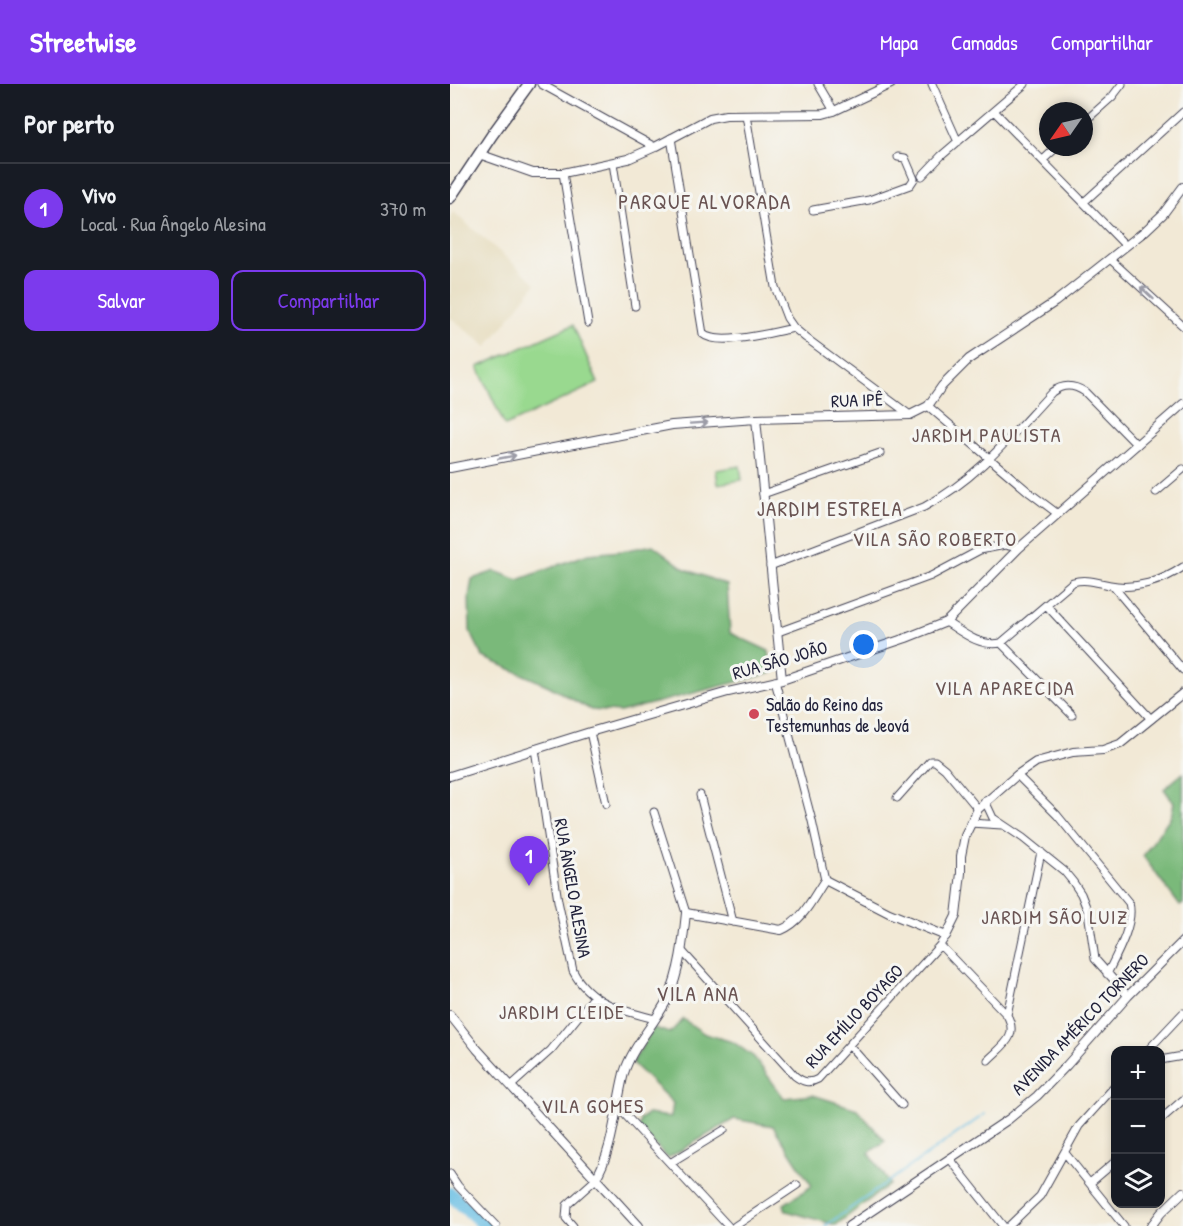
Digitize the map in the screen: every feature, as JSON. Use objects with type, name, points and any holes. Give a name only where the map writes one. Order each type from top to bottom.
[{"type":"main road","points":[[450,198],[521,84]]},
{"type":"main road","points":[[450,186],[529,84]]},
{"type":"street","points":[[541,84],[655,147]]},
{"type":"street","points":[[818,84],[834,111]]},
{"type":"street","points":[[476,153],[533,173],[563,173],[628,159],[710,118],[726,115],[812,114],[834,111],[891,84]]},
{"type":"street","points":[[932,84],[958,142]]},
{"type":"street","points":[[922,176],[1025,84]]},
{"type":"street","points":[[1093,114],[1112,97],[1122,84]]},
{"type":"street","points":[[994,111],[1126,246]]},
{"type":"street","points":[[1084,202],[1183,112]]},
{"type":"street","points":[[746,115],[775,287],[783,310],[794,328],[910,415]]},
{"type":"street","points":[[671,138],[703,334],[714,340],[755,336],[794,328]]},
{"type":"street","points":[[1043,160],[1047,156]]},
{"type":"street","points":[[813,210],[869,200],[910,184],[914,179],[905,158],[898,157]]},
{"type":"street","points":[[613,163],[634,306]]},
{"type":"street","points":[[563,173],[588,323]]},
{"type":"street","name":"RUA IPÊ","points":[[450,468],[672,425],[756,419],[910,415],[928,406],[942,386],[969,359],[1055,302],[1126,246],[1163,214],[1183,187]]},
{"type":"street","points":[[1110,259],[1183,326]]},
{"type":"street","points":[[770,566],[924,507],[951,490],[991,459],[1052,393],[1063,386],[1077,387],[1084,392],[1137,445]]},
{"type":"street","name":"RUA SÃO JOÃO","points":[[450,776],[590,732],[779,680],[880,647],[946,622],[1019,548],[1183,404]]},
{"type":"street","points":[[928,406],[1058,514]]},
{"type":"street","points":[[686,913],[781,930],[801,917],[825,880],[779,680],[778,632],[756,419]]},
{"type":"street","points":[[763,494],[880,453]]},
{"type":"street","points":[[1156,492],[1183,469]]},
{"type":"street","points":[[778,632],[931,576],[980,550],[1005,545],[1019,548]]},
{"type":"street","points":[[946,622],[972,639],[993,644],[1001,643],[1060,591],[1078,580],[1113,586],[1142,585],[1170,575],[1183,567]]},
{"type":"street","points":[[1113,586],[1183,670]]},
{"type":"street","points":[[1046,605],[1151,719]]},
{"type":"street","points":[[1001,643],[1072,715]]},
{"type":"street","points":[[825,880],[889,913],[946,936],[956,916],[961,856],[970,823],[985,801],[1036,762],[1054,756],[1113,747],[1183,693]]},
{"type":"street","points":[[590,732],[606,804]]},
{"type":"street","name":"RUA ÂNGELO ALESINA","points":[[535,749],[558,901],[569,954],[578,981],[594,997],[625,1011],[654,1019]]},
{"type":"street","points":[[897,798],[933,760],[941,765],[978,809]]},
{"type":"street","points":[[1017,775],[1057,815],[1129,903],[1131,914],[1107,974]]},
{"type":"street","points":[[700,795],[733,922]]},
{"type":"street","points":[[985,801],[993,818],[1023,838],[1064,871],[1081,894],[1091,923],[1095,959],[1128,996]]},
{"type":"street","points":[[571,1225],[565,1213],[567,1205],[595,1180],[605,1158],[628,1064],[668,998],[682,951],[686,913],[654,812]]},
{"type":"street","points":[[970,823],[1002,825]]},
{"type":"street","points":[[1007,1015],[1041,852]]},
{"type":"street","name":"RUA EMÍLIO BOYAGO","points":[[682,951],[779,1059],[802,1081],[810,1083],[818,1079],[849,1046],[946,936]]},
{"type":"street","name":"AVENIDA AMÉRICO TORNERO","points":[[849,1226],[950,1160],[1009,1119],[1037,1096],[1128,996],[1183,941]]},
{"type":"street","points":[[940,945],[1007,1015],[1012,1031],[1009,1038],[988,1060]]},
{"type":"street","points":[[512,1086],[551,1050],[594,997]]},
{"type":"street","points":[[1152,1046],[1183,1013]]},
{"type":"street","points":[[450,1016],[477,1049],[639,1226]]},
{"type":"street","points":[[849,1046],[902,1105]]},
{"type":"street","points":[[1165,1059],[1183,1056]]},
{"type":"street","points":[[1009,1226],[1040,1196],[1079,1126],[1111,1091]]},
{"type":"street","points":[[1165,1116],[1183,1100]]},
{"type":"street","points":[[617,1106],[728,1226]]},
{"type":"street","points":[[670,1163],[724,1130]]},
{"type":"street","points":[[1065,1153],[1124,1226]]},
{"type":"street","points":[[950,1160],[1003,1226]]},
{"type":"street","points":[[1090,1183],[1111,1165]]},
{"type":"street","points":[[450,1174],[458,1186],[496,1226]]},
{"type":"street","points":[[735,1226],[796,1185]]},
{"type":"street","points":[[1151,1226],[1183,1192]]},
{"type":"shaded area","points":[[453,212],[536,283],[487,347],[450,317],[450,217]]},
{"type":"green space","points":[[573,325],[598,383],[505,426],[478,367]]},
{"type":"green space","points":[[740,466],[742,480],[718,484],[716,470]]},
{"type":"green space","points":[[653,545],[685,569],[727,585],[730,633],[769,651],[772,673],[620,712],[591,710],[549,686],[483,657],[470,631],[469,597],[472,579],[495,571],[518,580],[588,554]]},
{"type":"green space","points":[[1183,773],[1183,904],[1180,906],[1143,856],[1171,816],[1174,803],[1164,789]]},
{"type":"green space","points":[[683,1019],[705,1034],[733,1042],[754,1057],[784,1098],[813,1095],[857,1109],[885,1141],[869,1153],[890,1184],[836,1225],[786,1211],[784,1204],[812,1186],[773,1126],[734,1119],[668,1158],[639,1129],[640,1119],[648,1114],[671,1117],[673,1103],[632,1063],[654,1028],[670,1033]]},
{"type":"waterway","points":[[825,1226],[985,1114]]},
{"type":"waterway","points":[[450,1194],[486,1226]]},
{"type":"place","name":"Salão do Reino das Testemunhas de Jeová","points":[[754,714]]},
{"type":"place","name":"Vivo","points":[[529,886]]},
{"type":"district","name":"PARQUE ALVORADA","points":[[705,201]]},
{"type":"district","name":"JARDIM PAULISTA","points":[[987,434]]},
{"type":"district","name":"JARDIM ESTRELA","points":[[830,508]]},
{"type":"district","name":"VILA SÃO ROBERTO","points":[[935,538]]},
{"type":"district","name":"VILA APARECIDA","points":[[1005,687]]},
{"type":"district","name":"JARDIM SÃO LUIZ","points":[[1055,916]]},
{"type":"district","name":"VILA ANA","points":[[698,993]]},
{"type":"district","name":"JARDIM CLEIDE","points":[[562,1011]]},
{"type":"district","name":"VILA GOMES","points":[[593,1105]]}]
